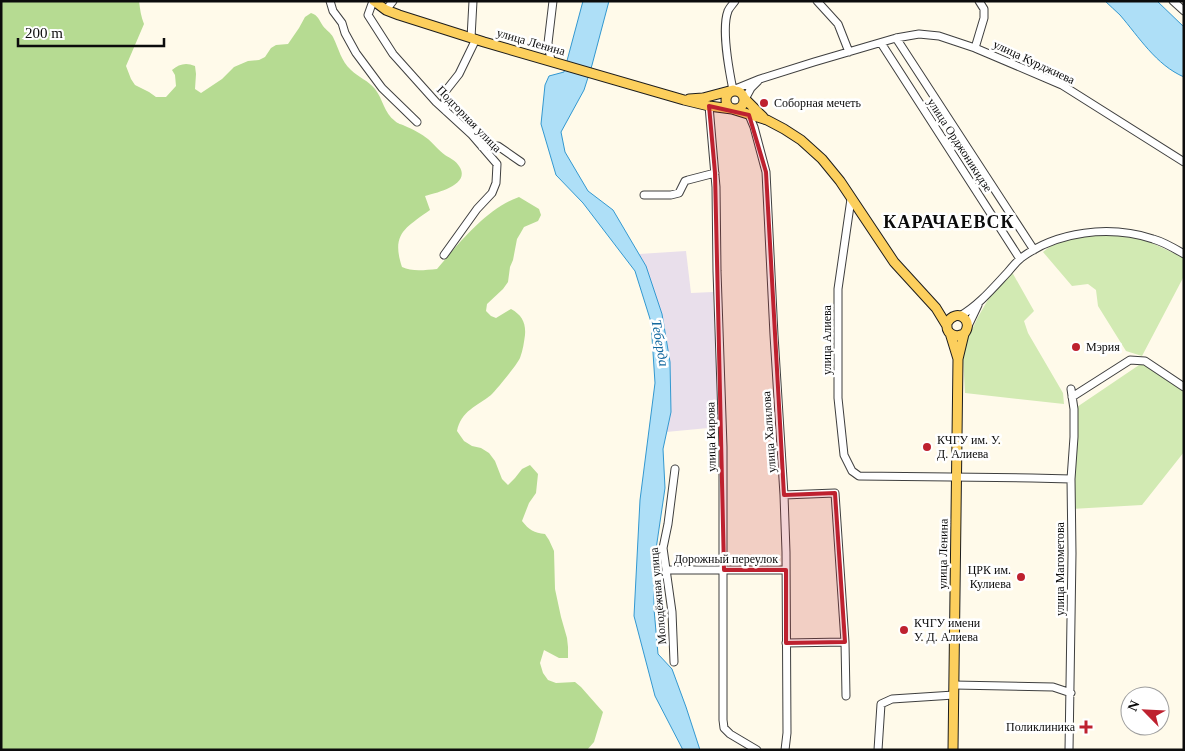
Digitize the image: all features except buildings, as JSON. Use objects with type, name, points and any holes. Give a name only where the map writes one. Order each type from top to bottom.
[{"type":"main road","name":"улица Ленина","points":[[373,1],[386,10],[399,15],[474,38],[684,100],[732,109],[767,120]]},
{"type":"main road","name":"улица Ленина","points":[[684,100],[703,98],[733,90]]},
{"type":"main road","points":[[733,90],[740,91],[744,99],[744,104],[736,109],[732,109],[726,102],[728,93],[733,90]]},
{"type":"main road","name":"улица Ленина","points":[[744,99],[767,120],[801,140],[822,159],[840,181],[894,262],[936,308],[948,330],[958,360]]},
{"type":"main road","name":"улица Ленина","points":[[936,308],[958,315]]},
{"type":"main road","points":[[958,315],[966,320],[966,330],[957,336],[948,330],[947,322],[958,315]]},
{"type":"main road","name":"улица Ленина","points":[[953,750],[958,360],[966,330]]},
{"type":"street","points":[[330,1],[356,53],[382,88],[417,122]]},
{"type":"street","name":"Подгорная улица","points":[[373,1],[368,15],[393,54],[436,102],[472,135],[496,164],[496,183],[492,193],[477,209],[444,255]]},
{"type":"street","points":[[386,10],[393,1]]},
{"type":"street","points":[[446,111],[444,93],[459,74],[474,38],[473,1]]},
{"type":"street","points":[[553,1],[548,43],[555,62]]},
{"type":"street","points":[[735,1],[728,10],[725,23],[727,56],[733,90],[760,79],[896,38]]},
{"type":"street","points":[[817,1],[838,24],[849,52]]},
{"type":"street","points":[[976,48],[984,18],[984,8],[979,1]]},
{"type":"street","points":[[1173,1],[1184,11]]},
{"type":"street","name":"улица Курджиева","points":[[896,38],[917,34],[940,36],[976,48],[1062,85],[1184,162]]},
{"type":"street","name":"улица Орджоникидзе","points":[[896,38],[1034,250]]},
{"type":"street","name":"улица Орджоникидзе","points":[[881,43],[1020,259]]},
{"type":"street","points":[[744,99],[760,79]]},
{"type":"street","name":"улица Кирова","points":[[709,106],[716,187],[719,356],[723,447],[723,720],[724,728],[730,734],[757,750]]},
{"type":"street","name":"улица Халилова","points":[[749,115],[766,172],[786,552],[787,733],[785,750]]},
{"type":"street","points":[[482,147],[498,146],[521,162]]},
{"type":"street","points":[[644,195],[671,195],[679,193],[685,181],[715,173]]},
{"type":"street","name":"улица Алиева","points":[[851,199],[838,289],[838,398],[844,455],[852,471],[859,476],[957,477]]},
{"type":"street","points":[[958,315],[970,310],[979,302],[1020,259],[1055,240],[1079,234],[1128,233],[1152,238],[1184,254]]},
{"type":"street","points":[[966,330],[979,302]]},
{"type":"street","points":[[1072,397],[1130,360],[1145,360],[1184,387]]},
{"type":"street","name":"улица Магометова","points":[[1070,750],[1071,479],[1074,437],[1074,409],[1071,388]]},
{"type":"street","name":"Молодёжная улица","points":[[674,662],[672,612],[663,548],[675,469]]},
{"type":"street","points":[[957,477],[1071,479]]},
{"type":"street","points":[[784,495],[835,493],[845,642],[846,696]]},
{"type":"street","name":"Дорожный переулок","points":[[666,570],[786,570]]},
{"type":"street","points":[[786,643],[845,642]]},
{"type":"street","points":[[954,685],[1053,687],[1071,693]]},
{"type":"street","points":[[878,750],[881,704],[892,699],[954,695]]},
{"type":"highlighted area","points":[[709,106],[749,115],[766,172],[784,495],[835,493],[845,642],[786,643],[786,570],[724,570],[715,173]]},
{"type":"shaded area","points":[[686,251],[691,293],[713,292],[719,427],[666,432],[671,412],[670,362],[662,314],[646,267],[639,254]]},
{"type":"green space","points":[[1,1],[139,1],[144,24],[126,66],[135,85],[156,97],[166,97],[176,86],[175,75],[172,70],[177,66],[186,64],[195,66],[195,89],[201,93],[222,79],[234,67],[265,57],[271,48],[276,45],[288,44],[305,17],[311,13],[315,15],[332,36],[345,63],[375,89],[391,118],[428,139],[459,166],[462,173],[461,178],[451,187],[425,196],[430,210],[402,233],[399,239],[399,256],[402,267],[406,269],[437,269],[474,228],[507,202],[519,197],[539,209],[541,215],[538,221],[524,227],[517,239],[508,282],[487,304],[486,311],[496,318],[511,309],[521,317],[524,323],[525,335],[520,358],[491,395],[462,418],[457,431],[464,441],[489,453],[495,461],[502,479],[508,485],[522,469],[530,465],[538,474],[536,493],[529,503],[522,521],[532,530],[545,534],[554,551],[555,589],[568,647],[568,658],[559,658],[544,650],[540,663],[543,673],[548,680],[556,683],[575,682],[603,712],[594,742],[587,750],[1,750]]},
{"type":"green space","points":[[1088,235],[1126,235],[1150,242],[1184,258],[1184,276],[1142,356],[1126,351],[1098,306],[1096,290],[1088,284],[1072,286],[1043,252],[1059,243]]},
{"type":"green space","points":[[1012,272],[1034,311],[1024,321],[1028,333],[1063,393],[1064,404],[965,393],[963,357],[967,340],[993,291]]},
{"type":"green space","points":[[1145,361],[1184,387],[1184,452],[1142,505],[1071,509],[1074,409]]},
{"type":"water","name":"Теберда","points":[[583,1],[609,1],[584,90],[561,132],[565,152],[588,191],[613,210],[646,266],[662,314],[670,362],[671,412],[663,449],[665,488],[654,563],[654,609],[658,654],[672,669],[700,750],[683,750],[655,696],[634,616],[640,500],[655,383],[651,322],[635,271],[583,203],[556,175],[541,124],[545,85],[549,76],[564,72]]},
{"type":"water","points":[[1105,1],[1157,1],[1184,27],[1184,77],[1156,58],[1120,15]]},
{"type":"place","name":"Соборная мечеть","points":[[764,103]]},
{"type":"place","name":"Мэрия","points":[[1076,347]]},
{"type":"place","name":"КЧГУ им. У. Д. Алиева","points":[[927,447]]},
{"type":"place","name":"ЦРК им. Кулиева","points":[[1021,577]]},
{"type":"place","name":"КЧГУ имени У. Д. Алиева","points":[[904,630]]},
{"type":"place","name":"Поликлиника","points":[[1086,727]]},
{"type":"district","name":"КАРАЧАЕВСК","points":[[949,222]]}]
